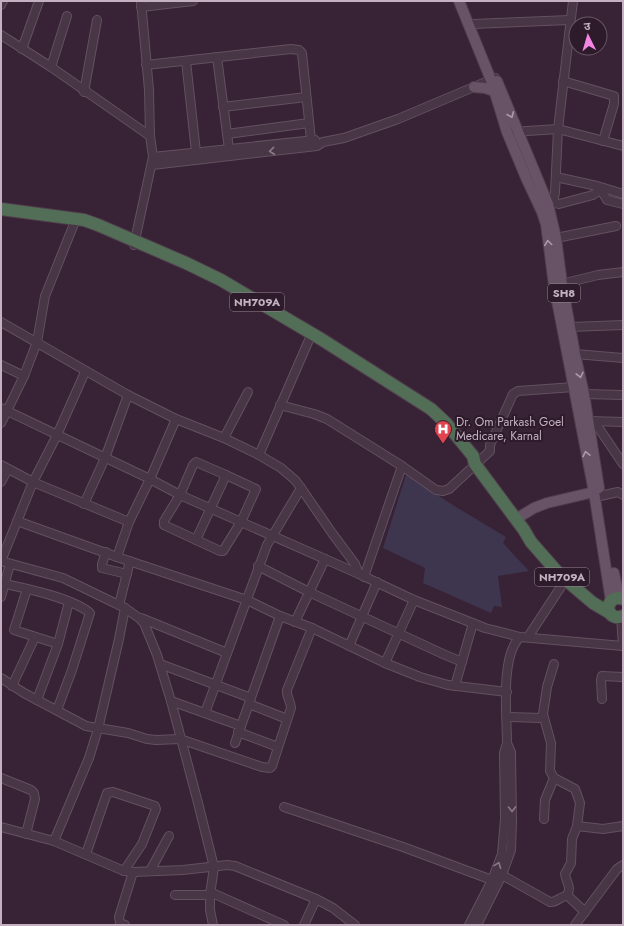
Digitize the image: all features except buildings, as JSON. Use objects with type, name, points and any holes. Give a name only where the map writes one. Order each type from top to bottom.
[{"type":"highway","name":"NH709A","points":[[1,209],[75,222],[135,243],[216,284],[311,336],[424,412],[441,427],[468,460],[475,464],[524,530],[531,542],[593,603],[616,607]]},
{"type":"highway","name":"NH709A","points":[[1,215],[75,222]]},
{"type":"main road","name":"SH8","points":[[459,1],[472,25]]},
{"type":"main road","name":"SH8","points":[[465,1],[472,25],[493,79],[550,203],[556,238],[554,258]]},
{"type":"main road","name":"SH8","points":[[493,79],[494,91],[507,132],[546,224],[554,258],[574,387],[588,421]]},
{"type":"main road","points":[[474,87],[494,91]]},
{"type":"main road","name":"SH8","points":[[563,312],[570,327],[584,394],[597,494],[616,607]]},
{"type":"main road","points":[[516,519],[534,508],[547,503],[597,494]]},
{"type":"street","points":[[1,6],[3,1]]},
{"type":"street","points":[[22,49],[39,1]]},
{"type":"street","points":[[135,243],[152,161],[149,90],[141,4],[193,1]]},
{"type":"street","points":[[571,16],[573,1]]},
{"type":"street","points":[[51,67],[67,16]]},
{"type":"street","points":[[84,92],[97,20]]},
{"type":"street","points":[[472,25],[568,20]]},
{"type":"street","points":[[1,35],[51,67],[84,92],[150,136]]},
{"type":"street","points":[[568,37],[558,128],[555,195],[550,203],[559,204],[593,195],[602,189]]},
{"type":"street","points":[[146,65],[291,49],[300,50],[302,53],[311,140]]},
{"type":"street","points":[[217,57],[229,149]]},
{"type":"street","points":[[186,61],[196,152]]},
{"type":"street","points":[[152,161],[316,146],[323,142],[344,138],[391,122],[493,79]]},
{"type":"street","points":[[563,81],[612,94],[614,104],[603,141]]},
{"type":"street","points":[[223,107],[306,97]]},
{"type":"street","points":[[614,104],[623,106]]},
{"type":"street","points":[[227,134],[309,123]]},
{"type":"street","points":[[507,132],[558,128],[623,146]]},
{"type":"street","points":[[152,161],[196,152],[317,139],[323,142]]},
{"type":"street","points":[[556,177],[623,194]]},
{"type":"street","points":[[602,189],[607,200],[623,204]]},
{"type":"street","points":[[1,423],[4,410],[24,376],[37,342],[45,296],[75,222]]},
{"type":"street","points":[[556,238],[616,226]]},
{"type":"street","points":[[558,285],[598,274],[623,272]]},
{"type":"street","points":[[1,322],[128,395],[176,419],[224,438],[259,455],[281,468],[295,480],[362,575]]},
{"type":"street","points":[[570,327],[623,325]]},
{"type":"street","points":[[259,455],[311,336]]},
{"type":"street","points":[[575,354],[623,358]]},
{"type":"street","points":[[1,365],[24,376]]},
{"type":"street","points":[[86,372],[57,435],[33,482],[1,561],[58,576],[122,606],[139,618],[227,653]]},
{"type":"street","points":[[280,405],[327,419],[402,466],[436,490],[443,491],[449,489],[490,451],[490,445],[513,394],[518,391],[574,387]]},
{"type":"street","points":[[224,438],[248,392]]},
{"type":"street","points":[[584,394],[623,395]]},
{"type":"street","points":[[84,504],[105,458],[128,395]]},
{"type":"street","points":[[4,410],[241,522],[325,558],[414,600],[473,623],[524,637],[623,646],[616,607]]},
{"type":"street","points":[[117,557],[129,522],[150,479],[176,419]]},
{"type":"street","points":[[588,421],[623,422]]},
{"type":"street","points":[[588,421],[623,464]]},
{"type":"street","points":[[196,462],[256,490],[241,522],[223,551],[220,552],[164,525],[164,521],[180,494],[193,465],[196,462]]},
{"type":"street","points":[[362,575],[402,466]]},
{"type":"street","points":[[1,482],[5,467],[33,482],[129,522]]},
{"type":"street","points":[[196,540],[226,475]]},
{"type":"street","points":[[205,713],[258,566],[272,535],[301,488]]},
{"type":"street","points":[[597,494],[618,492],[623,495]]},
{"type":"street","points":[[17,521],[117,557],[247,600],[280,616],[312,628],[385,663],[431,681],[455,686],[507,692]]},
{"type":"street","points":[[1,535],[10,538]]},
{"type":"street","points":[[106,552],[102,568],[127,574]]},
{"type":"street","points":[[295,622],[325,558]]},
{"type":"street","points":[[54,841],[89,758],[98,729],[119,639],[122,606],[130,561]]},
{"type":"street","points":[[1,597],[10,564]]},
{"type":"street","points":[[258,566],[398,634],[462,662]]},
{"type":"street","points":[[469,925],[492,880],[503,848],[505,785],[504,753],[507,743],[507,662],[514,644],[524,637],[566,578]]},
{"type":"street","points":[[349,646],[377,582]]},
{"type":"street","points":[[5,584],[50,595],[86,609],[91,614],[57,710]]},
{"type":"street","points":[[27,589],[14,629],[35,638],[58,644]]},
{"type":"street","points":[[385,663],[414,600]]},
{"type":"street","points":[[37,700],[58,644],[69,602]]},
{"type":"street","points":[[234,742],[280,616]]},
{"type":"street","points":[[139,618],[147,629],[160,664],[214,866],[210,893],[210,910],[213,925]]},
{"type":"street","points":[[455,686],[473,623]]},
{"type":"street","points":[[2,681],[86,726],[128,733],[156,740],[180,739],[267,768],[272,766],[291,706],[287,697],[288,690],[312,628]]},
{"type":"street","points":[[12,686],[35,638]]},
{"type":"street","points":[[160,664],[215,684],[287,719]]},
{"type":"street","points":[[502,875],[550,902],[554,902],[567,895],[569,891],[565,874],[571,863],[572,839],[578,826],[580,803],[576,791],[572,786],[554,778],[551,775],[551,743],[543,718],[547,687],[554,664]]},
{"type":"street","points":[[602,699],[600,680],[602,676],[623,677]]},
{"type":"street","points":[[171,701],[205,713],[278,747]]},
{"type":"street","points":[[507,718],[543,718]]},
{"type":"street","points":[[477,925],[510,857],[512,845],[511,752],[507,743]]},
{"type":"street","points":[[1,778],[31,790],[35,794],[26,834]]},
{"type":"street","points":[[544,819],[545,800],[554,778]]},
{"type":"street","points":[[86,854],[107,793],[113,792],[155,806],[156,809],[129,872],[119,917],[120,923],[125,925]]},
{"type":"street","points":[[284,807],[404,847],[492,880]]},
{"type":"street","points":[[578,826],[603,829],[623,826]]},
{"type":"street","points":[[1,827],[54,841],[129,872],[183,870],[228,865],[235,866],[316,898],[333,908],[355,925]]},
{"type":"street","points":[[150,871],[169,836]]},
{"type":"street","points":[[575,925],[617,869],[623,865]]},
{"type":"street","points":[[175,895],[210,893],[284,925]]},
{"type":"street","points":[[567,895],[585,912]]},
{"type":"street","points":[[304,925],[316,898]]},
{"type":"shaded area","points":[[406,475],[506,537],[503,543],[529,571],[498,576],[502,607],[494,606],[491,613],[423,583],[425,568],[383,548]]},
{"type":"place","name":"Dr. Om Parkash Goel Medicare, Karnal","points":[[443,444]]}]
